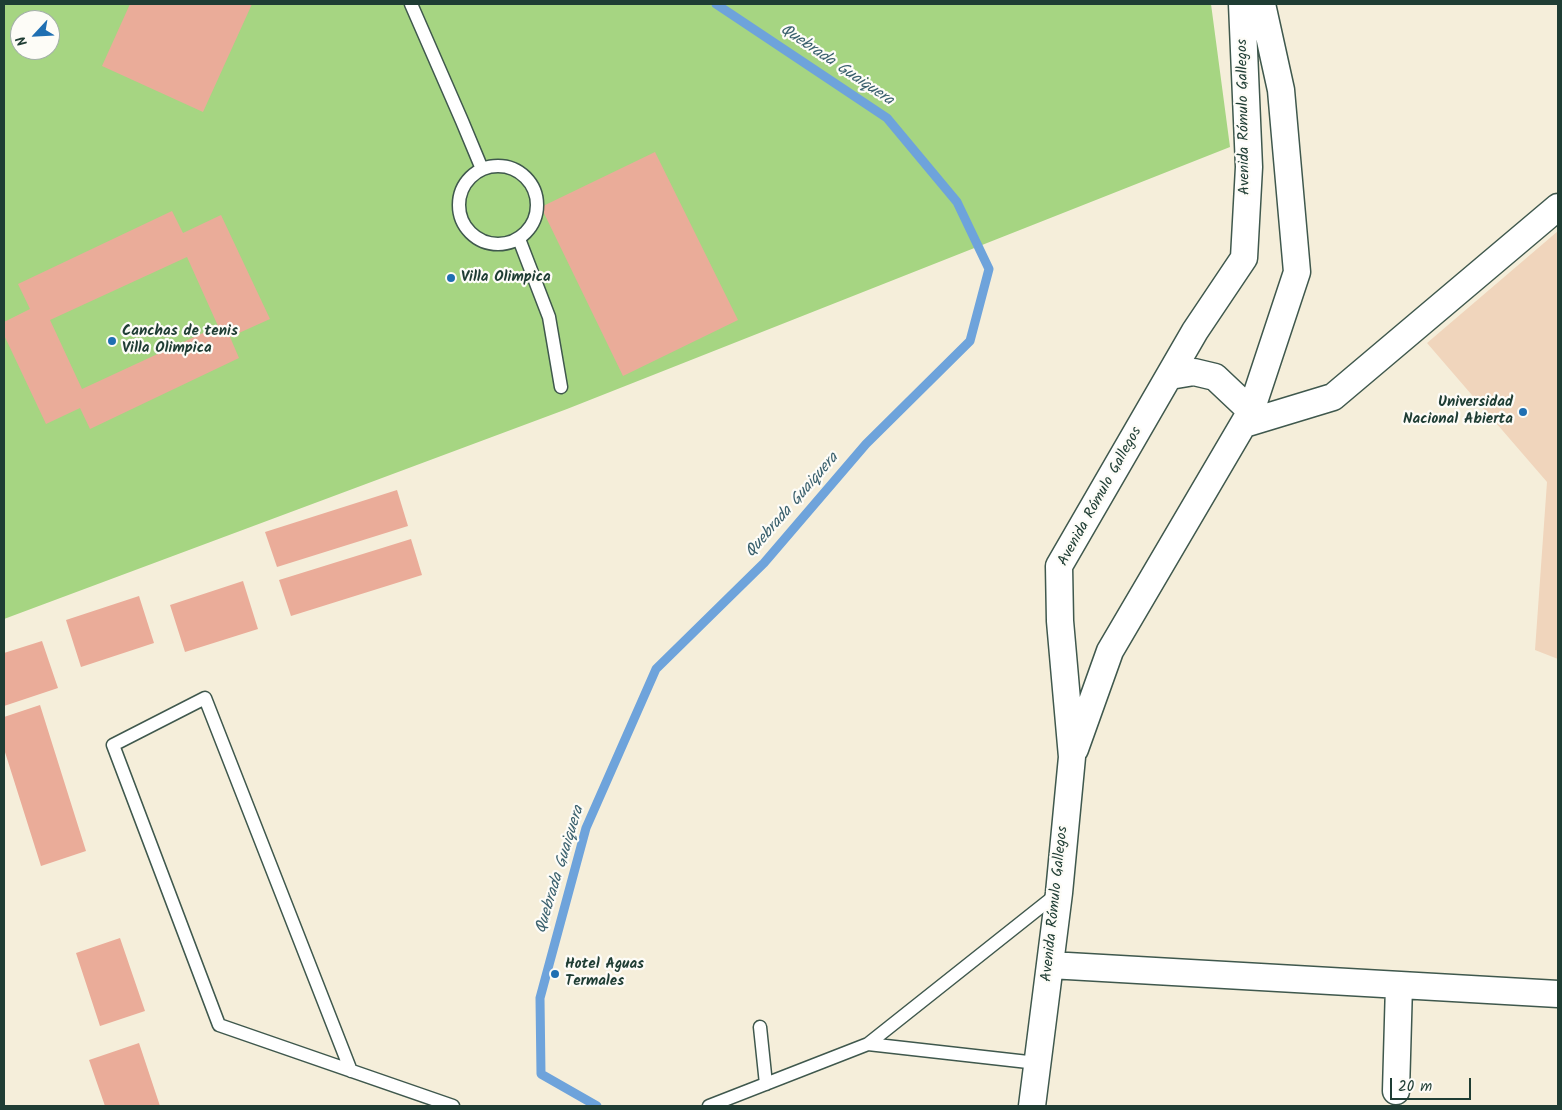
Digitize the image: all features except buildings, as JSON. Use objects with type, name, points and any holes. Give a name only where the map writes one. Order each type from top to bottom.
[{"type":"street","name":"Avenida Rómulo Gallegos","points":[[1032,1106],[1059,893],[1072,757],[1060,621],[1059,566],[1195,331],[1244,258],[1249,167],[1242,4]]},
{"type":"street","points":[[1072,757],[1110,651],[1247,418],[1297,272],[1282,90],[1262,4]]},
{"type":"street","points":[[1247,418],[1333,397],[1558,207]]},
{"type":"street","points":[[1170,376],[1194,372],[1215,377],[1247,418]]},
{"type":"street","points":[[1050,965],[1558,994]]},
{"type":"street","points":[[1396,1091],[1399,985]]},
{"type":"lane","points":[[411,4],[482,169]]},
{"type":"lane","points":[[494,166],[506,167],[518,172],[528,180],[534,192],[537,205],[535,218],[528,230],[519,239],[506,244],[493,244],[480,240],[462,222],[459,210],[464,186],[472,176],[482,169],[494,166]]},
{"type":"lane","points":[[519,239],[549,317],[561,387]]},
{"type":"lane","points":[[351,1071],[205,698],[113,745],[219,1025],[351,1071],[453,1106]]},
{"type":"lane","points":[[709,1106],[868,1044],[1059,893]]},
{"type":"lane","points":[[760,1027],[766,1084]]},
{"type":"lane","points":[[868,1044],[1037,1064]]},
{"type":"shaded area","name":"Universidad Nacional Abierta","points":[[1558,231],[1558,659],[1535,650],[1547,482],[1427,343]]},
{"type":"green space","name":"Villa Olimpica","points":[[4,4],[1211,4],[1230,147],[567,409],[4,619]]},
{"type":"waterway","name":"Quebrada Guaiquera","points":[[597,1106],[541,1074],[540,998],[586,828],[656,669],[764,563],[866,444],[970,341],[989,269],[957,202],[887,118],[716,4]]},
{"type":"place","name":"Villa Olimpica","points":[[451,278]]},
{"type":"place","name":"Canchas de tenis Villa Olimpica","points":[[112,341]]},
{"type":"place","name":"Universidad Nacional Abierta","points":[[1523,412]]},
{"type":"place","name":"Hotel Aguas Termales","points":[[555,974]]}]
